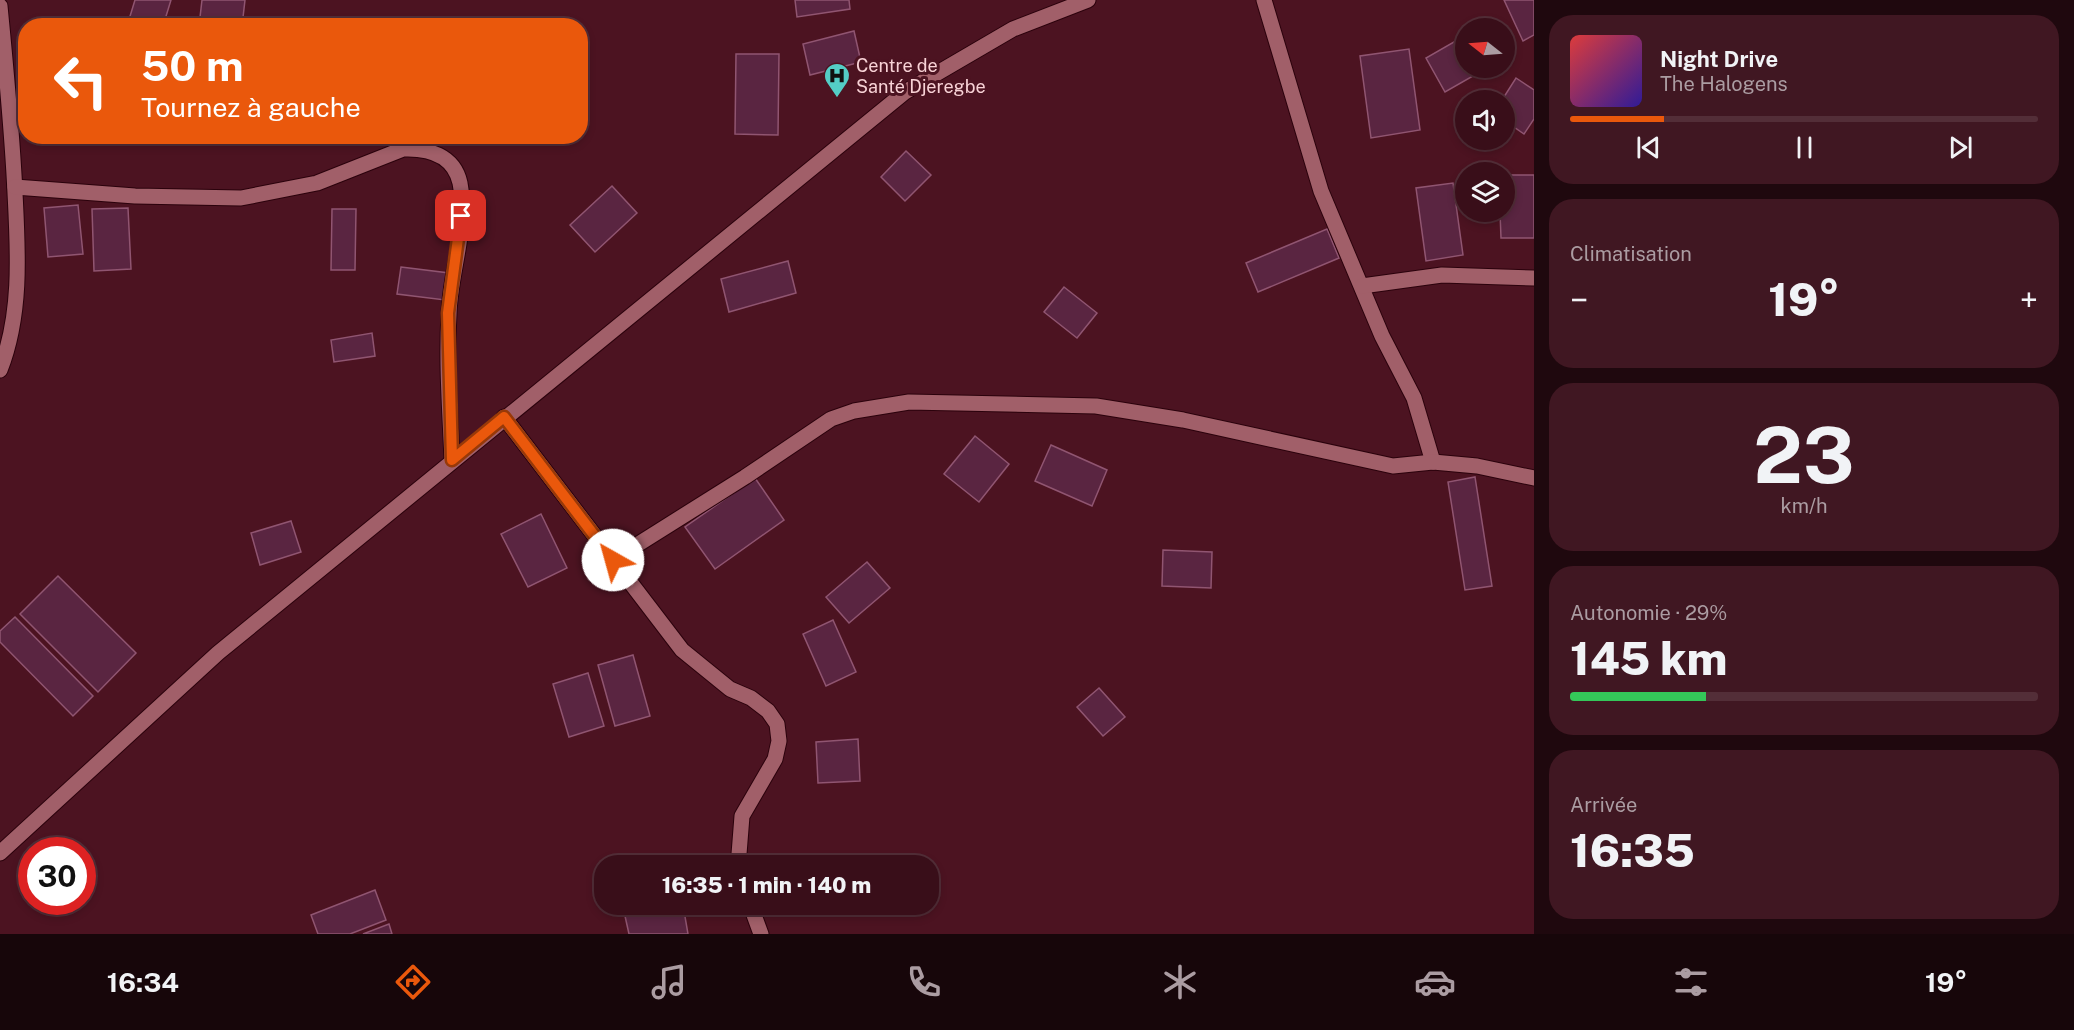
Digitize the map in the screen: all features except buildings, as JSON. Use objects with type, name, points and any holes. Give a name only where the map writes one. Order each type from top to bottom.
[{"type":"street","points":[[0,853],[218,653],[504,417],[905,92],[1013,29],[1088,0]]},
{"type":"street","points":[[1264,0],[1321,192],[1382,336],[1414,398],[1433,462]]},
{"type":"street","points":[[0,6],[18,239],[16,303],[6,353],[0,370]]},
{"type":"street","points":[[15,187],[135,196],[241,198],[317,183],[403,149],[418,148],[435,152],[450,162],[460,182],[461,216],[448,313],[452,460]]},
{"type":"street","points":[[1362,286],[1442,275],[1534,278]]},
{"type":"street","points":[[613,560],[745,477],[831,419],[854,411],[909,402],[1096,406],[1184,420],[1393,466],[1433,462],[1477,466],[1534,478]]},
{"type":"street","points":[[504,417],[682,650],[730,689],[751,698],[768,711],[777,724],[778,741],[775,759],[742,816],[739,855]]},
{"type":"street","points":[[754,915],[761,934]]},
{"type":"place","name":"Centre de Santé Djeregbe","points":[[837,99]]},
{"type":"route","points":[[461,216],[448,313],[452,460],[504,417],[613,560]]}]
